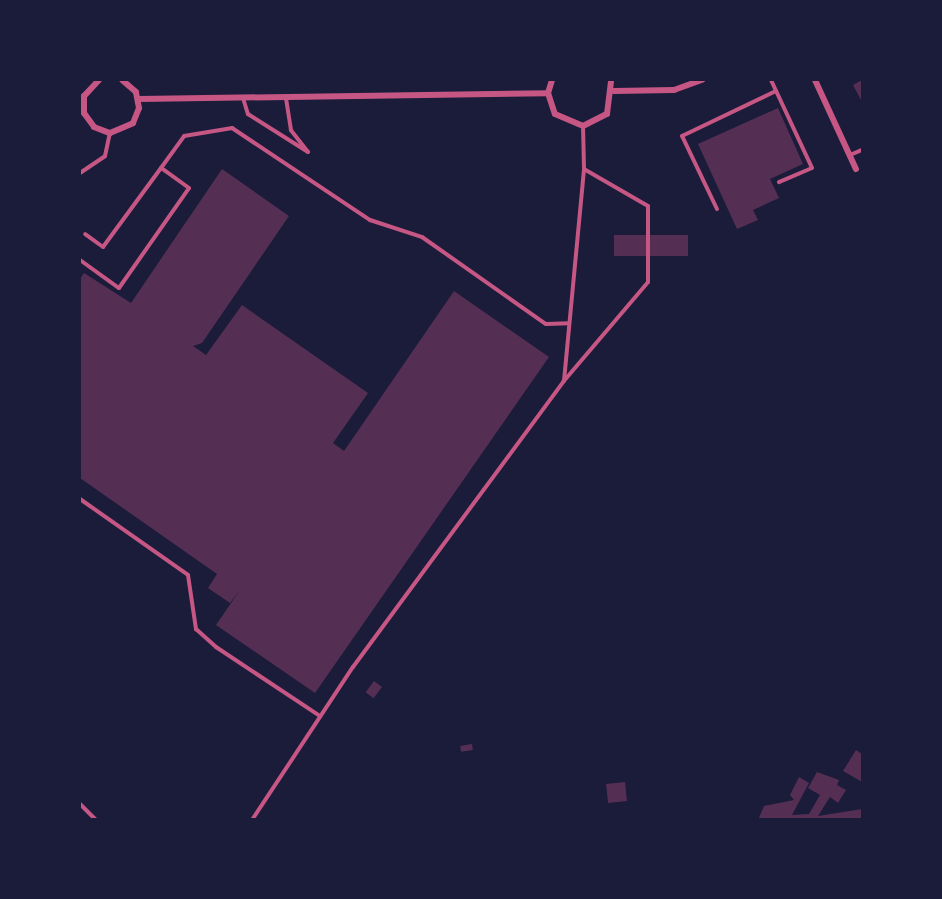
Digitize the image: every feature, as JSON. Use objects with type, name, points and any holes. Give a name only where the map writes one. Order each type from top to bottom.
[{"type":"street","points":[[99,80],[88,89],[81,104],[94,128],[110,133],[133,123],[139,99]]},
{"type":"street","points":[[122,80],[139,99],[548,93]]},
{"type":"street","points":[[552,80],[548,93],[555,114],[583,126],[607,114],[614,91],[611,80]]},
{"type":"street","points":[[614,91],[674,90],[702,80]]},
{"type":"street","points":[[815,80],[856,169]]},
{"type":"lane","points":[[771,80],[812,168],[779,182]]},
{"type":"lane","points":[[717,209],[682,136],[776,91]]},
{"type":"lane","points":[[243,98],[248,114],[308,152],[291,130],[286,97]]},
{"type":"lane","points":[[564,382],[584,169],[583,126]]},
{"type":"lane","points":[[85,234],[103,247],[184,136],[232,128],[370,220],[422,237],[546,324],[569,323]]},
{"type":"lane","points":[[80,173],[105,156],[110,133]]},
{"type":"lane","points":[[850,155],[862,150]]},
{"type":"lane","points":[[80,260],[119,288],[189,188],[161,168]]},
{"type":"lane","points":[[252,819],[320,716],[564,382],[648,282],[648,206],[584,169]]},
{"type":"lane","points":[[80,499],[188,575],[196,629],[216,647],[320,716]]},
{"type":"lane","points":[[80,804],[96,819]]},
{"type":"building","points":[[862,80],[862,102],[853,85]]},
{"type":"building","points":[[778,108],[803,164],[770,179],[779,198],[753,210],[758,220],[737,229],[698,144]]},
{"type":"building","points":[[222,169],[289,216],[202,343],[193,346],[206,355],[242,305],[368,393],[333,443],[344,451],[454,291],[549,357],[315,693],[216,625],[240,590],[230,603],[208,588],[217,574],[80,478],[80,279],[84,273],[131,303]]},
{"type":"building","points":[[614,235],[688,235],[688,256],[614,256]]},
{"type":"building","points":[[374,681],[382,687],[374,698],[366,692]]},
{"type":"building","points":[[472,744],[473,750],[461,752],[460,746]]},
{"type":"building","points":[[856,750],[862,754],[862,782],[843,771]]},
{"type":"building","points":[[817,772],[839,780],[837,785],[846,790],[838,803],[830,797],[818,816],[862,809],[862,820],[758,820],[764,806],[794,800],[790,795],[799,777],[809,783],[792,815],[809,814],[820,795],[808,788]]},
{"type":"building","points":[[625,782],[627,801],[608,803],[606,784]]}]
